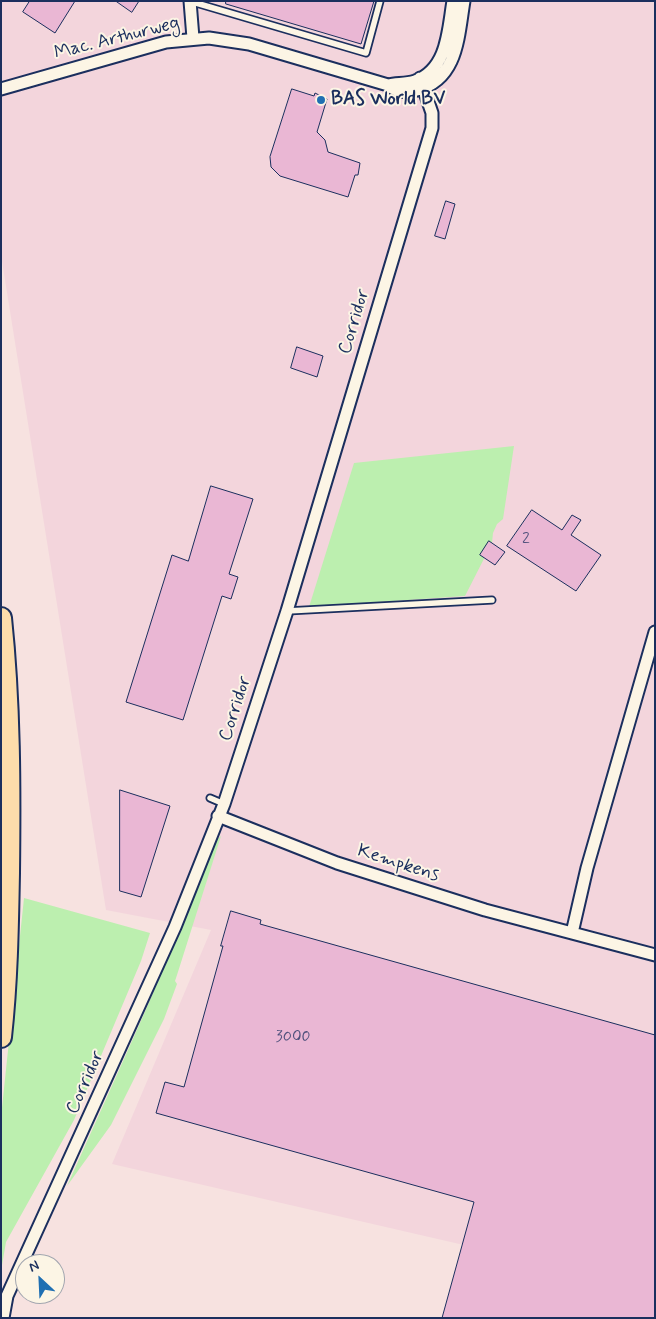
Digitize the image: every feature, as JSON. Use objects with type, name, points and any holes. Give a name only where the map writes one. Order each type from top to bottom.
[{"type":"highway","points":[[1,618],[9,743],[10,824],[8,931],[1,1037]]},
{"type":"street","points":[[422,83],[440,61],[453,1]]},
{"type":"street","points":[[422,83],[441,78],[450,64],[464,1]]},
{"type":"street","points":[[190,2],[193,38]]},
{"type":"street","name":"Mac. Arthurweg","points":[[1,89],[166,42],[193,38],[236,40],[388,85],[408,82],[422,83]]},
{"type":"street","name":"Corridor","points":[[3,1318],[7,1296],[175,927],[224,804],[287,611],[432,128],[432,113],[422,83]]},
{"type":"street","points":[[572,933],[587,868],[655,632]]},
{"type":"street","name":"Kempkens","points":[[218,816],[337,863],[485,910],[655,955]]},
{"type":"lane","points":[[190,2],[366,53],[380,1]]},
{"type":"lane","points":[[287,611],[492,600]]},
{"type":"lane","points":[[210,798],[224,804]]},
{"type":"shaded area","points":[[1,1],[655,1],[655,1289],[112,1164],[211,930],[106,910],[1,255]]},
{"type":"green space","points":[[514,446],[503,519],[497,524],[493,533],[492,543],[465,596],[309,607],[354,463]]},
{"type":"green space","points":[[221,836],[175,981],[177,984],[164,1019],[111,1125],[67,1186],[162,972],[215,841]]},
{"type":"green space","points":[[24,898],[150,933],[141,961],[74,1120],[6,1242],[1,1271],[1,1117]]},
{"type":"building","points":[[30,1],[75,1],[55,33],[23,12]]},
{"type":"building","points":[[116,1],[139,1],[132,12]]},
{"type":"building","points":[[226,1],[374,1],[361,44],[226,4]]},
{"type":"building","points":[[292,89],[314,96],[315,93],[327,99],[317,132],[325,140],[328,152],[360,163],[358,175],[355,175],[348,197],[280,176],[271,167],[270,157]]},
{"type":"building","points":[[446,201],[455,204],[445,239],[435,236]]},
{"type":"building","points":[[297,347],[323,356],[317,377],[291,368]]},
{"type":"building","points":[[211,486],[253,499],[229,574],[238,577],[231,599],[222,596],[183,720],[126,702],[172,555],[188,561]]},
{"type":"building","points":[[532,510],[562,530],[572,515],[581,520],[571,535],[601,555],[576,591],[507,546]]},
{"type":"building","points":[[489,541],[505,552],[495,565],[480,555]]},
{"type":"building","points":[[120,790],[170,806],[141,897],[120,891]]},
{"type":"building","points":[[231,911],[261,920],[260,924],[655,1035],[655,1318],[442,1318],[474,1202],[156,1113],[165,1082],[184,1087]]},
{"type":"place","name":"BAS World BV","points":[[321,100]]}]
